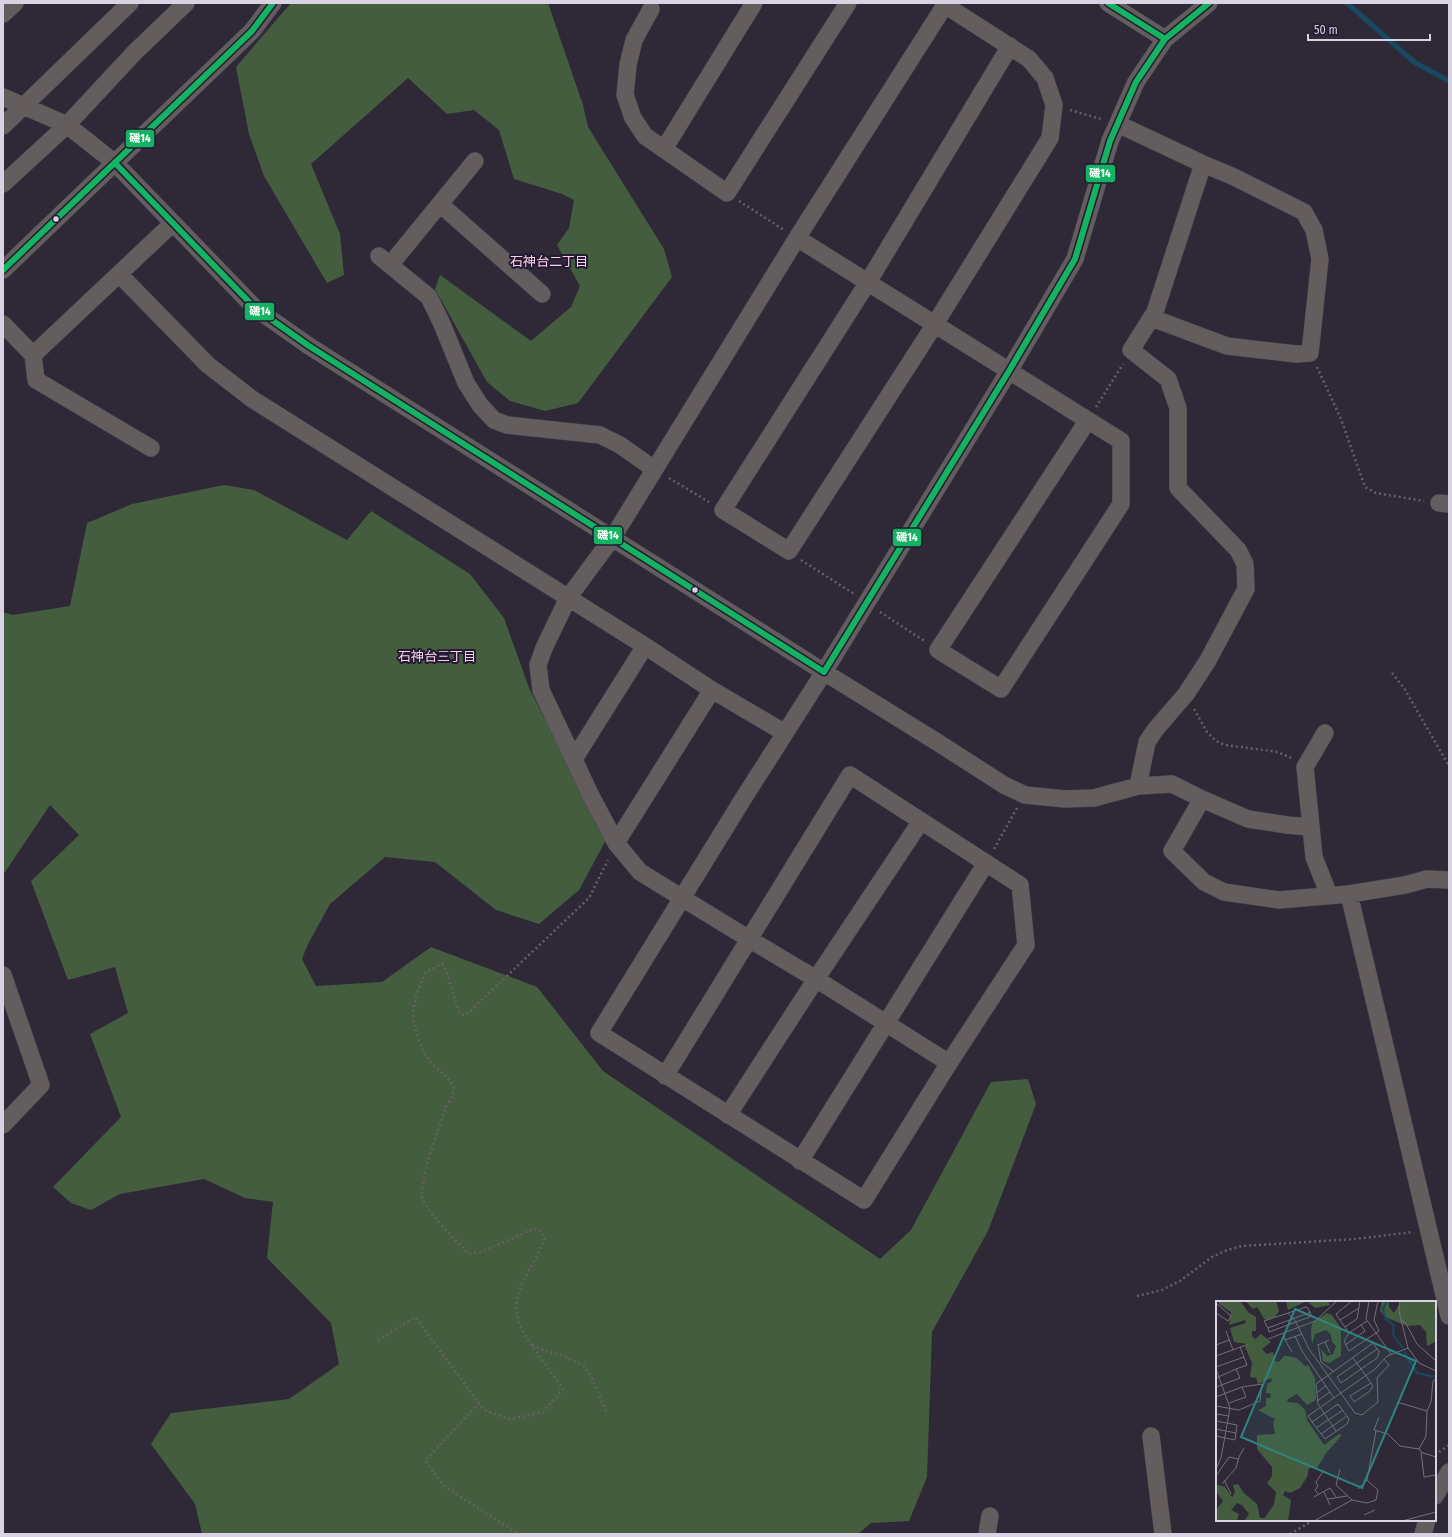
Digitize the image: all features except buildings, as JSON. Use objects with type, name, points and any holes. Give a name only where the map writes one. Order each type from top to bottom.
[{"type":"street","points":[[3,14],[15,3]]},
{"type":"street","points":[[3,126],[130,3]]},
{"type":"street","points":[[3,184],[67,125],[134,52],[186,3]]},
{"type":"street","points":[[3,270],[252,31],[274,3]]},
{"type":"street","points":[[664,150],[754,3]]},
{"type":"street","points":[[649,5],[634,40],[628,65],[625,95],[633,118],[645,136],[727,193],[848,3]]},
{"type":"street","points":[[1108,3],[1165,39]]},
{"type":"street","points":[[665,1076],[850,775],[1020,885],[1026,945],[949,1063],[864,1200],[665,1076],[599,1033],[682,897],[824,672],[1009,371],[1075,259],[1110,141],[1136,82],[1165,39],[1209,3]]},
{"type":"street","points":[[949,1063],[816,979],[640,872],[616,843],[591,796],[541,690],[538,665],[544,648],[568,598],[613,537],[797,238],[945,5],[1010,46],[1029,59],[1045,78],[1054,105],[1050,138],[935,324],[789,552],[723,510],[868,282],[1010,46]]},
{"type":"street","points":[[3,98],[67,125],[115,163],[256,308],[328,358],[937,742],[1004,786],[1024,796],[1065,799],[1094,798],[1138,786],[1172,784],[1248,819],[1311,827]]},
{"type":"street","points":[[1118,124],[1232,176],[1304,212],[1314,230],[1320,259],[1310,353],[1296,354],[1227,346],[1152,318]]},
{"type":"street","points":[[475,161],[440,204],[385,260],[429,297],[442,324],[466,383],[480,405],[494,420],[507,425],[600,436],[620,445],[654,469]]},
{"type":"street","points":[[1138,786],[1147,742],[1186,694],[1207,662],[1246,589],[1245,564],[1238,550],[1178,488],[1178,408],[1168,379],[1131,350],[1156,312],[1203,164]]},
{"type":"street","points":[[440,204],[542,294]]},
{"type":"street","points":[[33,355],[173,223]]},
{"type":"street","points":[[797,238],[868,282],[1009,371],[1088,420],[1121,441],[1120,504],[1001,689],[938,650],[1088,420]]},
{"type":"street","points":[[119,274],[208,365],[252,400],[645,646],[712,690],[785,733]]},
{"type":"street","points":[[3,324],[33,355],[36,380],[151,448]]},
{"type":"street","points":[[574,759],[645,646]]},
{"type":"street","points":[[616,843],[712,690]]},
{"type":"street","points":[[1325,733],[1305,768],[1314,857],[1329,895]]},
{"type":"street","points":[[1202,799],[1172,852],[1204,882],[1224,892],[1279,900],[1349,894],[1405,885],[1427,879],[1449,880]]},
{"type":"street","points":[[728,1115],[921,821]]},
{"type":"street","points":[[800,1161],[986,863]]},
{"type":"street","points":[[1349,894],[1449,1316]]},
{"type":"street","points":[[3,975],[41,1085],[3,1125]]},
{"type":"street","points":[[1151,1436],[1163,1534]]},
{"type":"street","points":[[1436,1494],[1449,1472]]},
{"type":"street","points":[[987,1534],[990,1516]]},
{"type":"street","points":[[1423,1534],[1427,1521]]},
{"type":"path","points":[[1054,105],[1118,124]]},
{"type":"path","points":[[727,193],[797,238]]},
{"type":"path","points":[[1088,420],[1131,350]]},
{"type":"path","points":[[1310,353],[1341,419],[1365,487],[1376,494],[1444,504]]},
{"type":"path","points":[[654,469],[723,510]]},
{"type":"path","points":[[1392,673],[1404,688],[1449,766]]},
{"type":"path","points":[[1186,694],[1207,732],[1216,741],[1225,745],[1278,752],[1288,756],[1305,768]]},
{"type":"path","points":[[986,863],[1024,796]]},
{"type":"path","points":[[378,1340],[416,1317],[484,1410],[510,1419],[543,1412],[563,1389],[523,1334],[518,1321],[517,1300],[522,1284],[543,1245],[545,1238],[538,1229],[533,1229],[481,1252],[470,1254],[430,1211],[423,1199],[423,1183],[446,1107],[451,1099],[454,1088],[448,1077],[430,1062],[424,1053],[419,1041],[413,1012],[417,992],[426,972],[442,964],[445,967],[459,1012],[463,1015],[470,1012],[589,898],[616,843]]},
{"type":"path","points":[[1137,1296],[1162,1290],[1180,1281],[1212,1257],[1227,1250],[1242,1246],[1354,1239],[1429,1231]]},
{"type":"path","points":[[531,1345],[548,1352],[570,1358],[584,1366],[592,1378],[607,1414]]},
{"type":"path","points":[[479,1403],[425,1461],[444,1486],[518,1534]]},
{"type":"path","points":[[1436,1454],[1449,1445]]},
{"type":"path","points":[[1290,1534],[1312,1521]]},
{"type":"green space","points":[[291,3],[548,3],[583,105],[588,127],[664,249],[672,277],[578,403],[545,411],[510,401],[487,382],[435,289],[440,275],[531,341],[571,307],[580,286],[557,245],[569,228],[574,200],[562,194],[514,179],[499,130],[474,110],[447,114],[408,78],[311,164],[340,234],[344,275],[327,283],[264,176],[249,134],[236,67]]},
{"type":"green space","points":[[224,485],[254,490],[347,540],[371,511],[470,574],[504,618],[529,688],[607,838],[579,890],[539,924],[496,910],[435,862],[385,857],[330,904],[308,944],[302,959],[316,986],[382,982],[431,947],[537,987],[603,1071],[880,1259],[911,1230],[991,1082],[1028,1079],[1036,1104],[988,1231],[932,1332],[927,1477],[909,1521],[871,1523],[858,1534],[202,1534],[195,1504],[151,1444],[171,1413],[289,1399],[339,1364],[331,1323],[267,1258],[273,1202],[245,1198],[204,1179],[120,1194],[91,1210],[71,1203],[53,1187],[121,1117],[90,1034],[128,1013],[115,967],[68,980],[31,881],[79,835],[50,805],[3,875],[3,612],[13,615],[70,606],[87,523],[132,504]]},
{"type":"waterway","points":[[1347,3],[1414,62],[1449,81]]},
{"type":"transit line","name":"磯14","points":[[3,270],[252,31],[273,3]]},
{"type":"transit line","name":"磯14","points":[[1108,3],[1165,39]]},
{"type":"transit line","name":"磯14","points":[[115,163],[255,308],[309,346],[824,672],[1009,371],[1075,259],[1110,141],[1136,82],[1165,39],[1209,3]]},
{"type":"district","name":"石神台二丁目","points":[[549,261]]},
{"type":"district","name":"石神台三丁目","points":[[437,656]]}]
